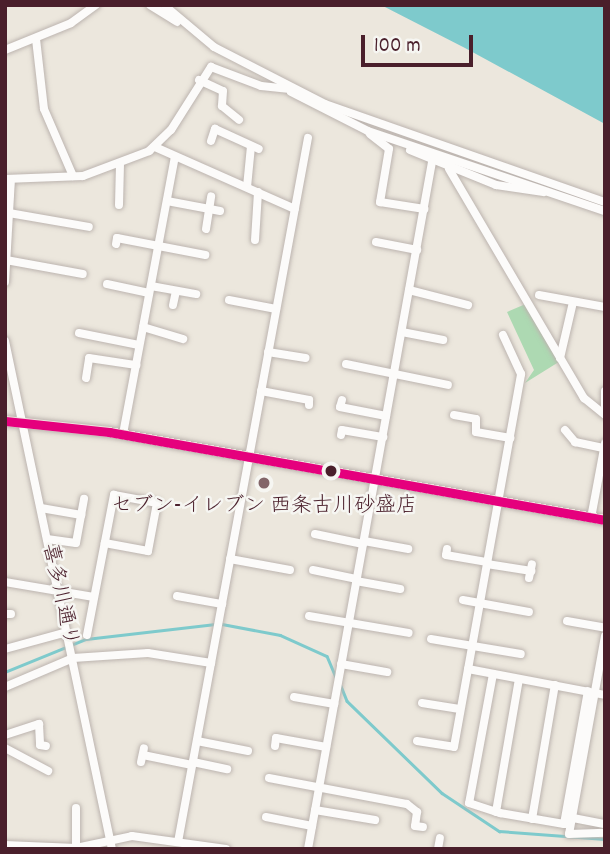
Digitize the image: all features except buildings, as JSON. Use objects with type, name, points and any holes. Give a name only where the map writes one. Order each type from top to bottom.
[{"type":"main road","points":[[5,421],[123,434],[605,520]]},
{"type":"street","points":[[5,50],[36,39],[96,5]]},
{"type":"street","points":[[150,5],[290,89],[368,131],[605,211]]},
{"type":"street","points":[[164,5],[188,30]]},
{"type":"street","points":[[36,39],[44,109],[73,176]]},
{"type":"street","points":[[5,282],[8,179],[73,176],[120,165],[155,147],[199,80],[216,67],[290,89],[380,126],[605,202]]},
{"type":"street","points":[[199,80],[223,91],[222,106],[239,120]]},
{"type":"street","points":[[211,141],[215,129],[255,148],[247,187]]},
{"type":"street","points":[[368,131],[389,149],[380,202],[424,209]]},
{"type":"street","points":[[178,842],[308,138]]},
{"type":"street","points":[[403,144],[449,169],[518,191],[546,191]]},
{"type":"street","points":[[155,147],[295,209]]},
{"type":"street","points":[[123,434],[175,157]]},
{"type":"street","points":[[308,849],[432,162]]},
{"type":"street","points":[[119,205],[120,165]]},
{"type":"street","points":[[449,169],[563,357],[584,398],[605,415]]},
{"type":"street","points":[[255,240],[258,192]]},
{"type":"street","points":[[206,229],[211,196]]},
{"type":"street","points":[[167,201],[220,211]]},
{"type":"street","points":[[9,213],[89,227]]},
{"type":"street","points":[[116,244],[117,238],[205,255]]},
{"type":"street","points":[[376,243],[417,250]]},
{"type":"street","points":[[6,260],[83,274]]},
{"type":"street","points":[[107,284],[196,295]]},
{"type":"street","points":[[409,290],[468,305]]},
{"type":"street","points":[[173,305],[176,291]]},
{"type":"street","points":[[539,295],[605,307]]},
{"type":"street","points":[[229,300],[276,309]]},
{"type":"street","points":[[563,357],[573,302]]},
{"type":"street","points":[[143,327],[183,339]]},
{"type":"street","points":[[402,332],[443,340]]},
{"type":"street","points":[[79,333],[139,345]]},
{"type":"street","points":[[417,741],[454,747],[521,374],[503,335]]},
{"type":"street","name":"喜多川通り","points":[[5,341],[111,844]]},
{"type":"street","points":[[268,352],[306,358]]},
{"type":"street","points":[[86,378],[89,358],[136,365]]},
{"type":"street","points":[[346,364],[448,385]]},
{"type":"street","points":[[261,391],[309,400],[309,405]]},
{"type":"street","points":[[605,391],[605,406]]},
{"type":"street","points":[[342,400],[341,407],[386,416]]},
{"type":"street","points":[[454,415],[476,419],[476,432],[510,438]]},
{"type":"street","points":[[341,435],[342,430],[383,437]]},
{"type":"street","points":[[565,430],[575,443],[604,446],[602,469],[591,518]]},
{"type":"street","points":[[87,635],[114,495],[157,503],[148,551],[105,542]]},
{"type":"street","points":[[47,538],[76,543],[85,499]]},
{"type":"street","points":[[41,508],[81,515]]},
{"type":"street","points":[[315,534],[408,549]]},
{"type":"street","points":[[447,549],[446,555],[531,571]]},
{"type":"street","points":[[230,559],[290,570]]},
{"type":"street","points":[[313,570],[400,590]]},
{"type":"street","points":[[5,582],[94,597]]},
{"type":"street","points":[[177,596],[222,604]]},
{"type":"street","points":[[463,600],[529,612]]},
{"type":"street","points":[[309,616],[409,633]]},
{"type":"street","points":[[568,621],[605,628]]},
{"type":"street","points":[[5,649],[67,632]]},
{"type":"street","points":[[493,674],[469,803],[496,812],[564,824],[572,802],[592,692],[602,668],[605,636]]},
{"type":"street","points":[[431,639],[521,654]]},
{"type":"street","points":[[5,687],[73,659],[148,653],[211,663]]},
{"type":"street","points":[[341,664],[387,672]]},
{"type":"street","points":[[468,669],[605,695]]},
{"type":"street","points":[[496,812],[519,679]]},
{"type":"street","points":[[532,819],[555,685]]},
{"type":"street","points":[[294,697],[334,704]]},
{"type":"street","points":[[422,703],[460,709]]},
{"type":"street","points":[[5,735],[40,724],[40,746],[46,746]]},
{"type":"street","points":[[275,746],[276,738],[326,747]]},
{"type":"street","points":[[197,741],[248,751]]},
{"type":"street","points":[[5,748],[48,771]]},
{"type":"street","points":[[143,755],[227,769]]},
{"type":"street","points":[[269,778],[407,804],[417,813],[415,826],[423,827]]},
{"type":"street","points":[[572,802],[573,818],[569,834],[605,833]]},
{"type":"street","points":[[76,808],[76,848]]},
{"type":"street","points":[[315,810],[376,820]]},
{"type":"street","points":[[266,817],[312,826]]},
{"type":"street","points":[[573,818],[605,824]]},
{"type":"street","points":[[438,849],[440,838]]},
{"type":"street","points":[[5,845],[76,848],[111,844],[166,845],[178,842],[226,849]]},
{"type":"green space","points":[[528,303],[562,360],[525,383],[534,370],[507,312]]},
{"type":"water","points":[[381,5],[605,7],[605,124],[465,48]]},
{"type":"waterway","points":[[5,672],[86,639],[215,624]]},
{"type":"waterway","points":[[222,624],[280,635],[327,656],[336,677]]},
{"type":"waterway","points":[[341,686],[347,701],[442,793],[499,831],[605,839]]},
{"type":"transit line","points":[[5,421],[109,432],[605,520]]},
{"type":"place","name":"セブン-イレブン 西条古川砂盛店","points":[[264,483]]}]
